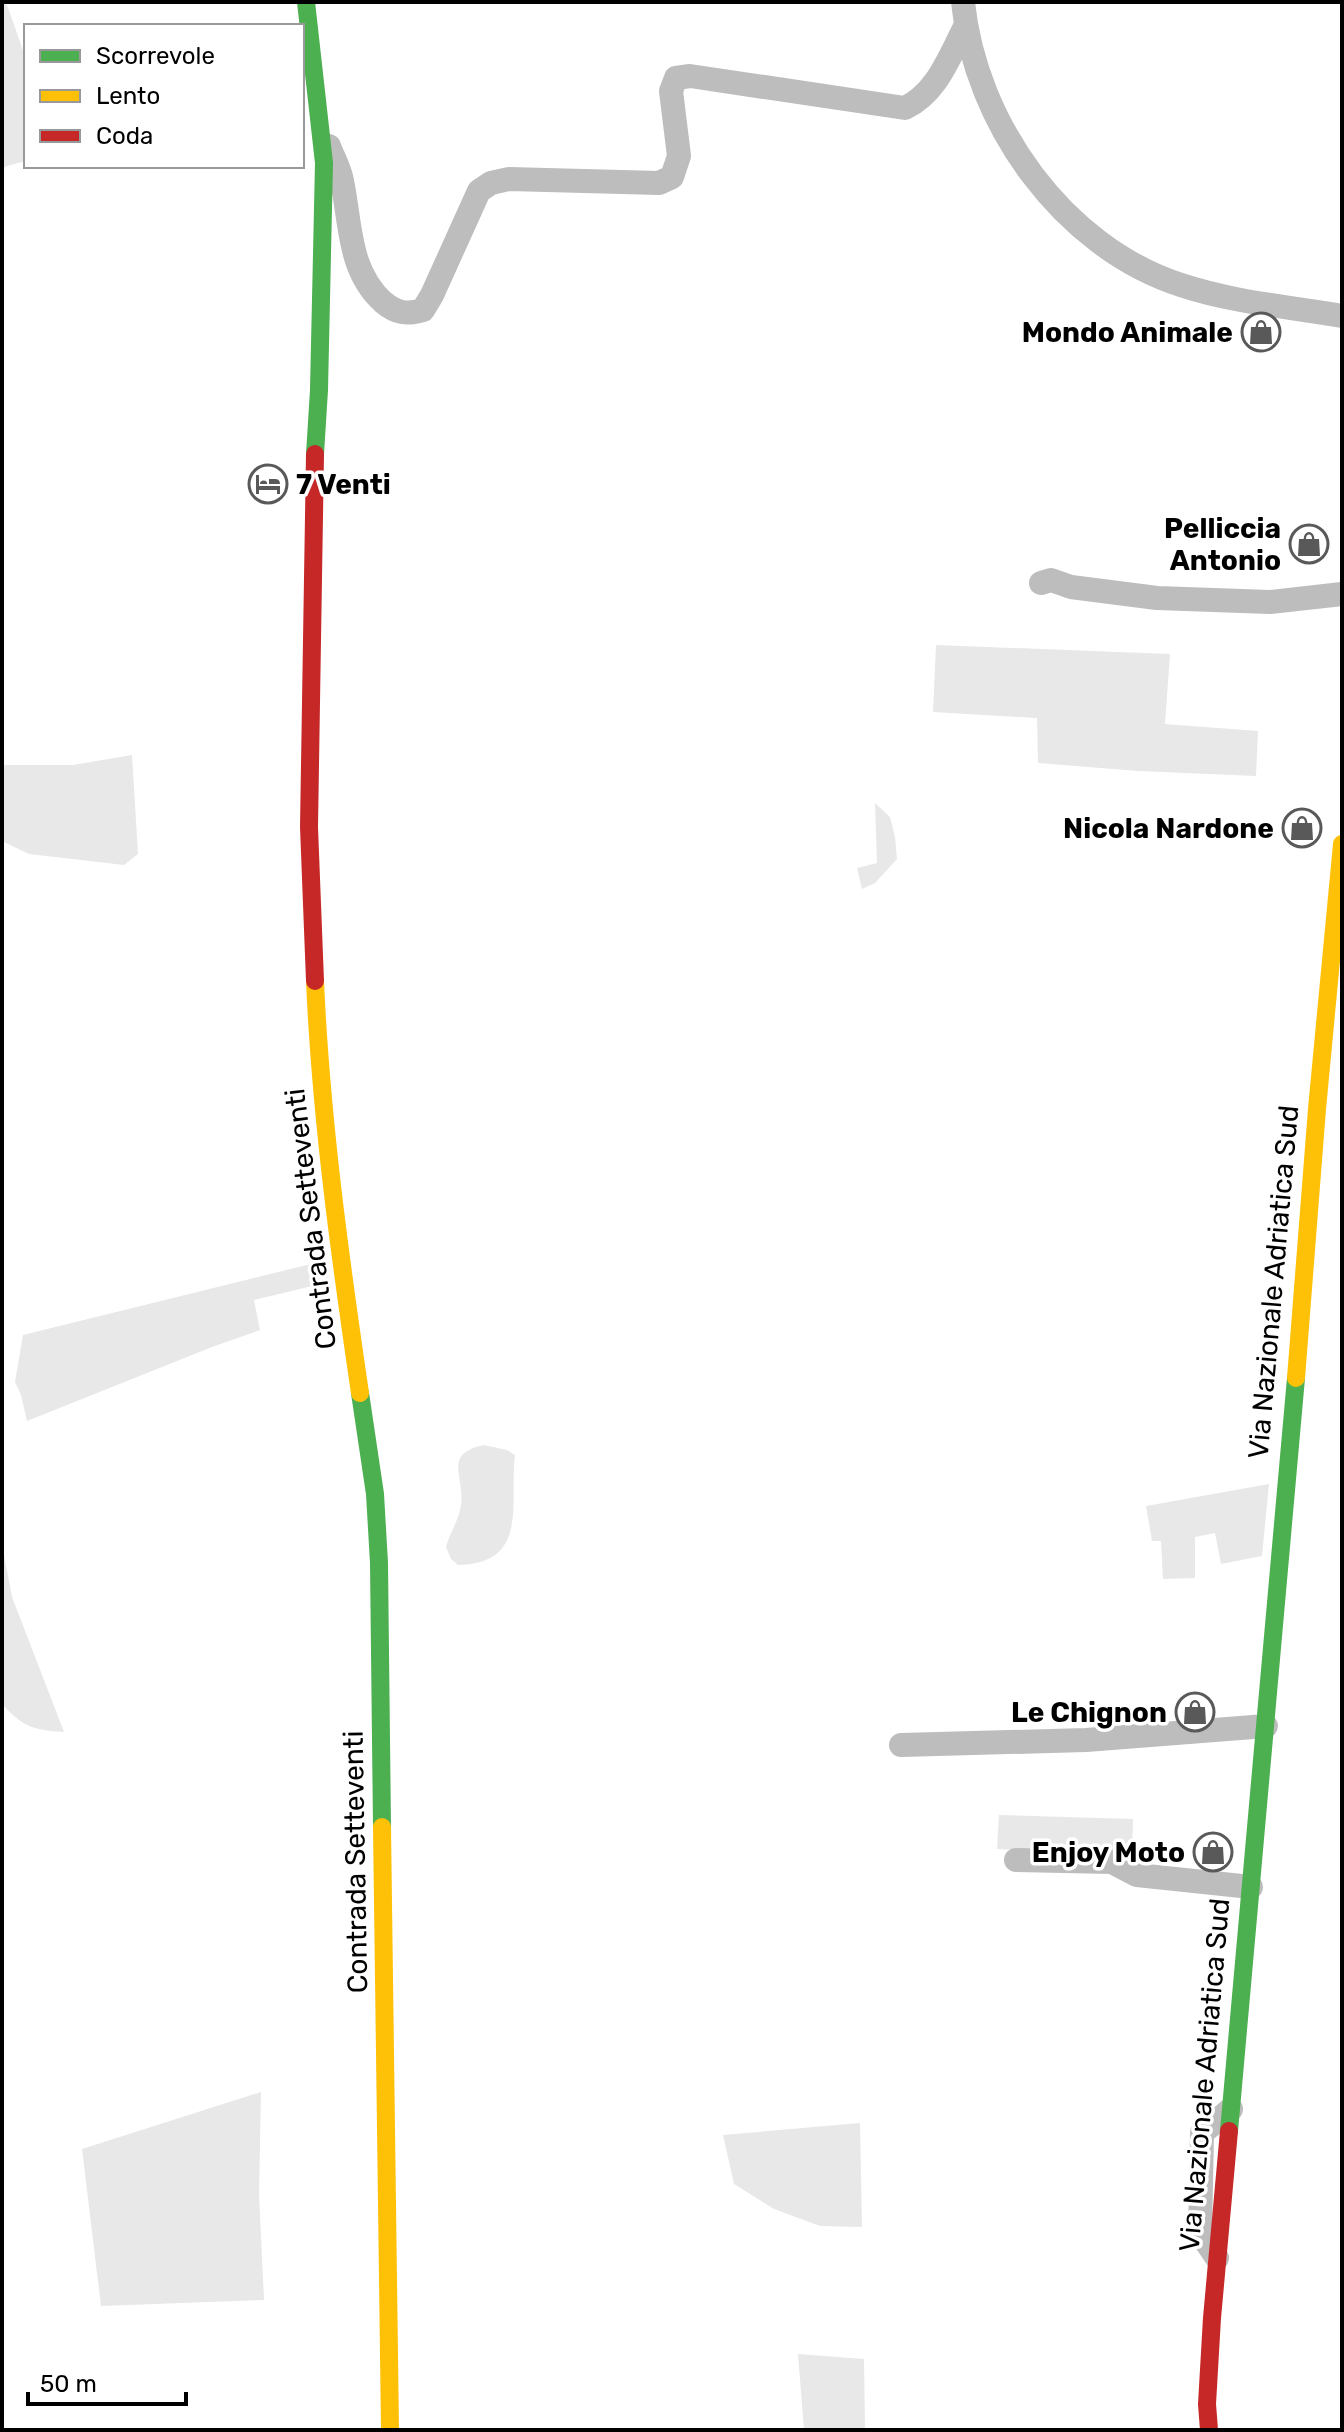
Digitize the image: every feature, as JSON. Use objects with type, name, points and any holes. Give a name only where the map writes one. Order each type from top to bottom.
[{"type":"street","name":"Contrada Setteventi","points":[[306,2],[324,163],[314,468],[309,827],[318,1051],[340,1254],[375,1494],[379,1563],[390,2430]]},
{"type":"street","points":[[963,2],[965,27],[993,113],[1017,155],[1048,194],[1093,238],[1125,260],[1180,285],[1231,298],[1342,316]]},
{"type":"street","points":[[321,127],[342,178],[347,221],[357,264],[371,290],[392,309],[410,314],[423,310],[479,191],[491,183],[509,179],[659,183],[672,177],[679,156],[671,91],[676,78],[690,76],[905,108],[917,102],[932,87],[965,27]]},
{"type":"street","points":[[1041,583],[1051,580],[1071,587],[1157,598],[1270,602],[1342,594]]},
{"type":"street","name":"Via Nazionale Adriatica Sud","points":[[1231,2109],[1342,844]]},
{"type":"street","points":[[901,1745],[1086,1740],[1266,1726]]},
{"type":"street","points":[[1016,1860],[1112,1862],[1137,1875],[1251,1887]]},
{"type":"street","points":[[1217,2258],[1200,2233],[1202,2133],[1231,2109]]},
{"type":"street","name":"Via Nazionale Adriatica Sud","points":[[1209,2430],[1209,2361],[1217,2258]]},
{"type":"shaded area","points":[[2,2],[6,2],[24,53],[24,162],[2,169]]},
{"type":"shaded area","points":[[936,645],[1170,654],[1165,724],[1258,731],[1256,776],[1038,763],[1037,718],[933,712]]},
{"type":"shaded area","points":[[132,755],[138,854],[124,865],[29,854],[2,841],[2,765],[73,765]]},
{"type":"shaded area","points":[[875,803],[890,817],[897,859],[875,883],[862,889],[857,868],[877,863]]},
{"type":"shaded area","points":[[327,1260],[329,1282],[254,1300],[260,1330],[27,1421],[15,1382],[23,1335]]},
{"type":"shaded area","points":[[484,1445],[515,1455],[511,1527],[506,1542],[496,1554],[481,1562],[458,1565],[451,1559],[446,1547],[461,1505],[459,1460],[471,1449]]},
{"type":"shaded area","points":[[1269,1484],[1262,1556],[1221,1564],[1215,1533],[1195,1537],[1195,1578],[1163,1579],[1161,1541],[1152,1541],[1146,1506]]},
{"type":"shaded area","points":[[2,1555],[12,1597],[64,1732],[29,1726],[2,1704]]},
{"type":"shaded area","points":[[999,1815],[1133,1819],[1132,1855],[997,1849]]},
{"type":"shaded area","points":[[261,2092],[259,2194],[264,2300],[101,2306],[82,2149]]},
{"type":"shaded area","points":[[860,2123],[862,2227],[820,2226],[774,2209],[734,2184],[723,2135]]},
{"type":"shaded area","points":[[798,2354],[864,2359],[865,2430],[804,2430]]},
{"type":"traffic: fast","points":[[306,2],[324,163],[315,454]]},
{"type":"traffic: fast","points":[[1229,2131],[1296,1378]]},
{"type":"traffic: fast","points":[[360,1393],[375,1494],[379,1563],[382,1827]]},
{"type":"traffic: slow","points":[[1296,1378],[1342,844]]},
{"type":"traffic: slow","points":[[315,981],[327,1136],[360,1393]]},
{"type":"traffic: slow","points":[[382,1827],[390,2430]]},
{"type":"traffic: jam","points":[[315,454],[309,827],[315,981]]},
{"type":"traffic: jam","points":[[1209,2430],[1207,2404],[1212,2318],[1229,2131]]},
{"type":"place","name":"Mondo Animale","points":[[1261,332]]},
{"type":"place","name":"7 Venti","points":[[268,484]]},
{"type":"place","name":"Pelliccia Antonio","points":[[1309,544]]},
{"type":"place","name":"Nicola Nardone","points":[[1302,828]]},
{"type":"place","name":"Le Chignon","points":[[1195,1712]]},
{"type":"place","name":"Enjoy Moto","points":[[1213,1852]]}]
